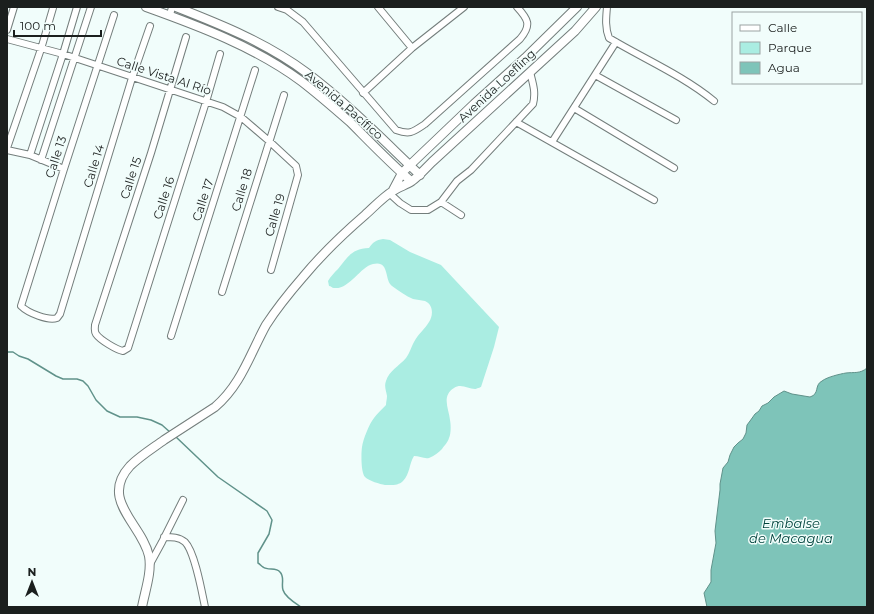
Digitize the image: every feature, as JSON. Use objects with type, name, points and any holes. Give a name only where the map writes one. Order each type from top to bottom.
[{"type":"street","points":[[7,30],[14,7]]},
{"type":"street","points":[[30,156],[77,7]]},
{"type":"street","points":[[41,160],[91,7]]},
{"type":"street","name":"Avenida Pacífico","points":[[146,7],[236,42],[269,60],[300,80],[350,122],[402,174],[412,181]]},
{"type":"street","points":[[170,16],[172,7]]},
{"type":"street","name":"Avenida Pacífico","points":[[176,7],[240,33],[274,51],[306,72],[352,110],[420,174]]},
{"type":"street","points":[[278,7],[287,10],[303,22],[396,130],[405,134],[414,131],[425,124],[520,39],[526,32],[528,24],[526,17],[517,7]]},
{"type":"street","points":[[378,7],[412,48]]},
{"type":"street","points":[[363,93],[412,48],[464,7]]},
{"type":"street","name":"Avenida Loefling","points":[[391,192],[402,174],[410,165],[525,58],[577,7]]},
{"type":"street","name":"Avenida Loefling","points":[[391,192],[412,181],[420,174],[575,31],[596,7]]},
{"type":"street","points":[[607,7],[606,32],[609,38],[680,77],[702,91],[714,101]]},
{"type":"street","points":[[53,8],[41,49],[7,149],[64,169]]},
{"type":"street","name":"Calle 13","points":[[21,306],[114,15]]},
{"type":"street","name":"Calle 14","points":[[21,306],[28,312],[52,320],[57,318],[60,314],[132,78],[150,26]]},
{"type":"street","name":"Calle 15","points":[[128,348],[123,351],[118,350],[97,336],[95,325],[151,153],[186,37]]},
{"type":"street","name":"Calle Vista Al Río","points":[[7,39],[63,54],[74,59],[223,107],[241,117],[296,166]]},
{"type":"street","points":[[552,142],[616,42]]},
{"type":"street","name":"Calle 16","points":[[128,348],[220,54]]},
{"type":"street","name":"Calle 17","points":[[171,336],[255,70]]},
{"type":"street","points":[[150,564],[145,545],[121,503],[119,496],[119,486],[130,467],[140,457],[215,407],[226,396],[240,378],[261,334],[282,302],[330,248],[351,227],[391,192],[400,203],[411,210],[428,210],[441,202],[457,181],[471,170],[533,104],[535,89],[530,72]]},
{"type":"street","points":[[595,75],[676,120]]},
{"type":"street","name":"Calle 18","points":[[222,292],[284,95]]},
{"type":"street","points":[[574,108],[674,168]]},
{"type":"street","points":[[516,122],[654,200]]},
{"type":"street","name":"Calle 19","points":[[271,270],[298,175],[296,166]]},
{"type":"street","points":[[441,202],[461,215]]},
{"type":"street","points":[[142,607],[150,564],[184,500]]},
{"type":"street","points":[[164,537],[175,537],[180,539],[185,542],[188,547],[195,565],[205,607]]},
{"type":"green space","points":[[378,240],[390,240],[410,252],[441,265],[499,327],[481,387],[472,389],[459,386],[450,391],[448,395],[447,403],[451,429],[447,442],[442,449],[429,458],[414,456],[403,481],[399,484],[392,485],[378,483],[365,477],[362,463],[363,444],[366,432],[372,421],[386,405],[387,396],[385,385],[387,377],[409,354],[416,339],[429,322],[432,311],[430,305],[425,301],[413,299],[392,286],[382,265],[373,264],[368,266],[345,286],[339,288],[329,286],[328,281],[350,254],[358,250],[369,248]]},
{"type":"water","name":"Embalse de Macagua","points":[[867,368],[867,607],[707,607],[704,593],[711,582],[711,570],[716,543],[715,531],[723,468],[728,462],[734,447],[743,439],[746,433],[747,425],[762,406],[784,391],[810,397],[815,394],[818,385],[824,380],[840,374],[859,372]]},
{"type":"waterway","points":[[7,352],[13,352],[28,359],[63,379],[77,379],[83,381],[88,386],[96,400],[107,411],[120,417],[137,417],[151,420],[162,425],[171,433]]},
{"type":"waterway","points":[[176,437],[218,477],[267,511],[272,520],[269,534],[258,553],[258,563],[262,567],[280,572],[282,576],[284,593],[290,600],[301,607]]}]
